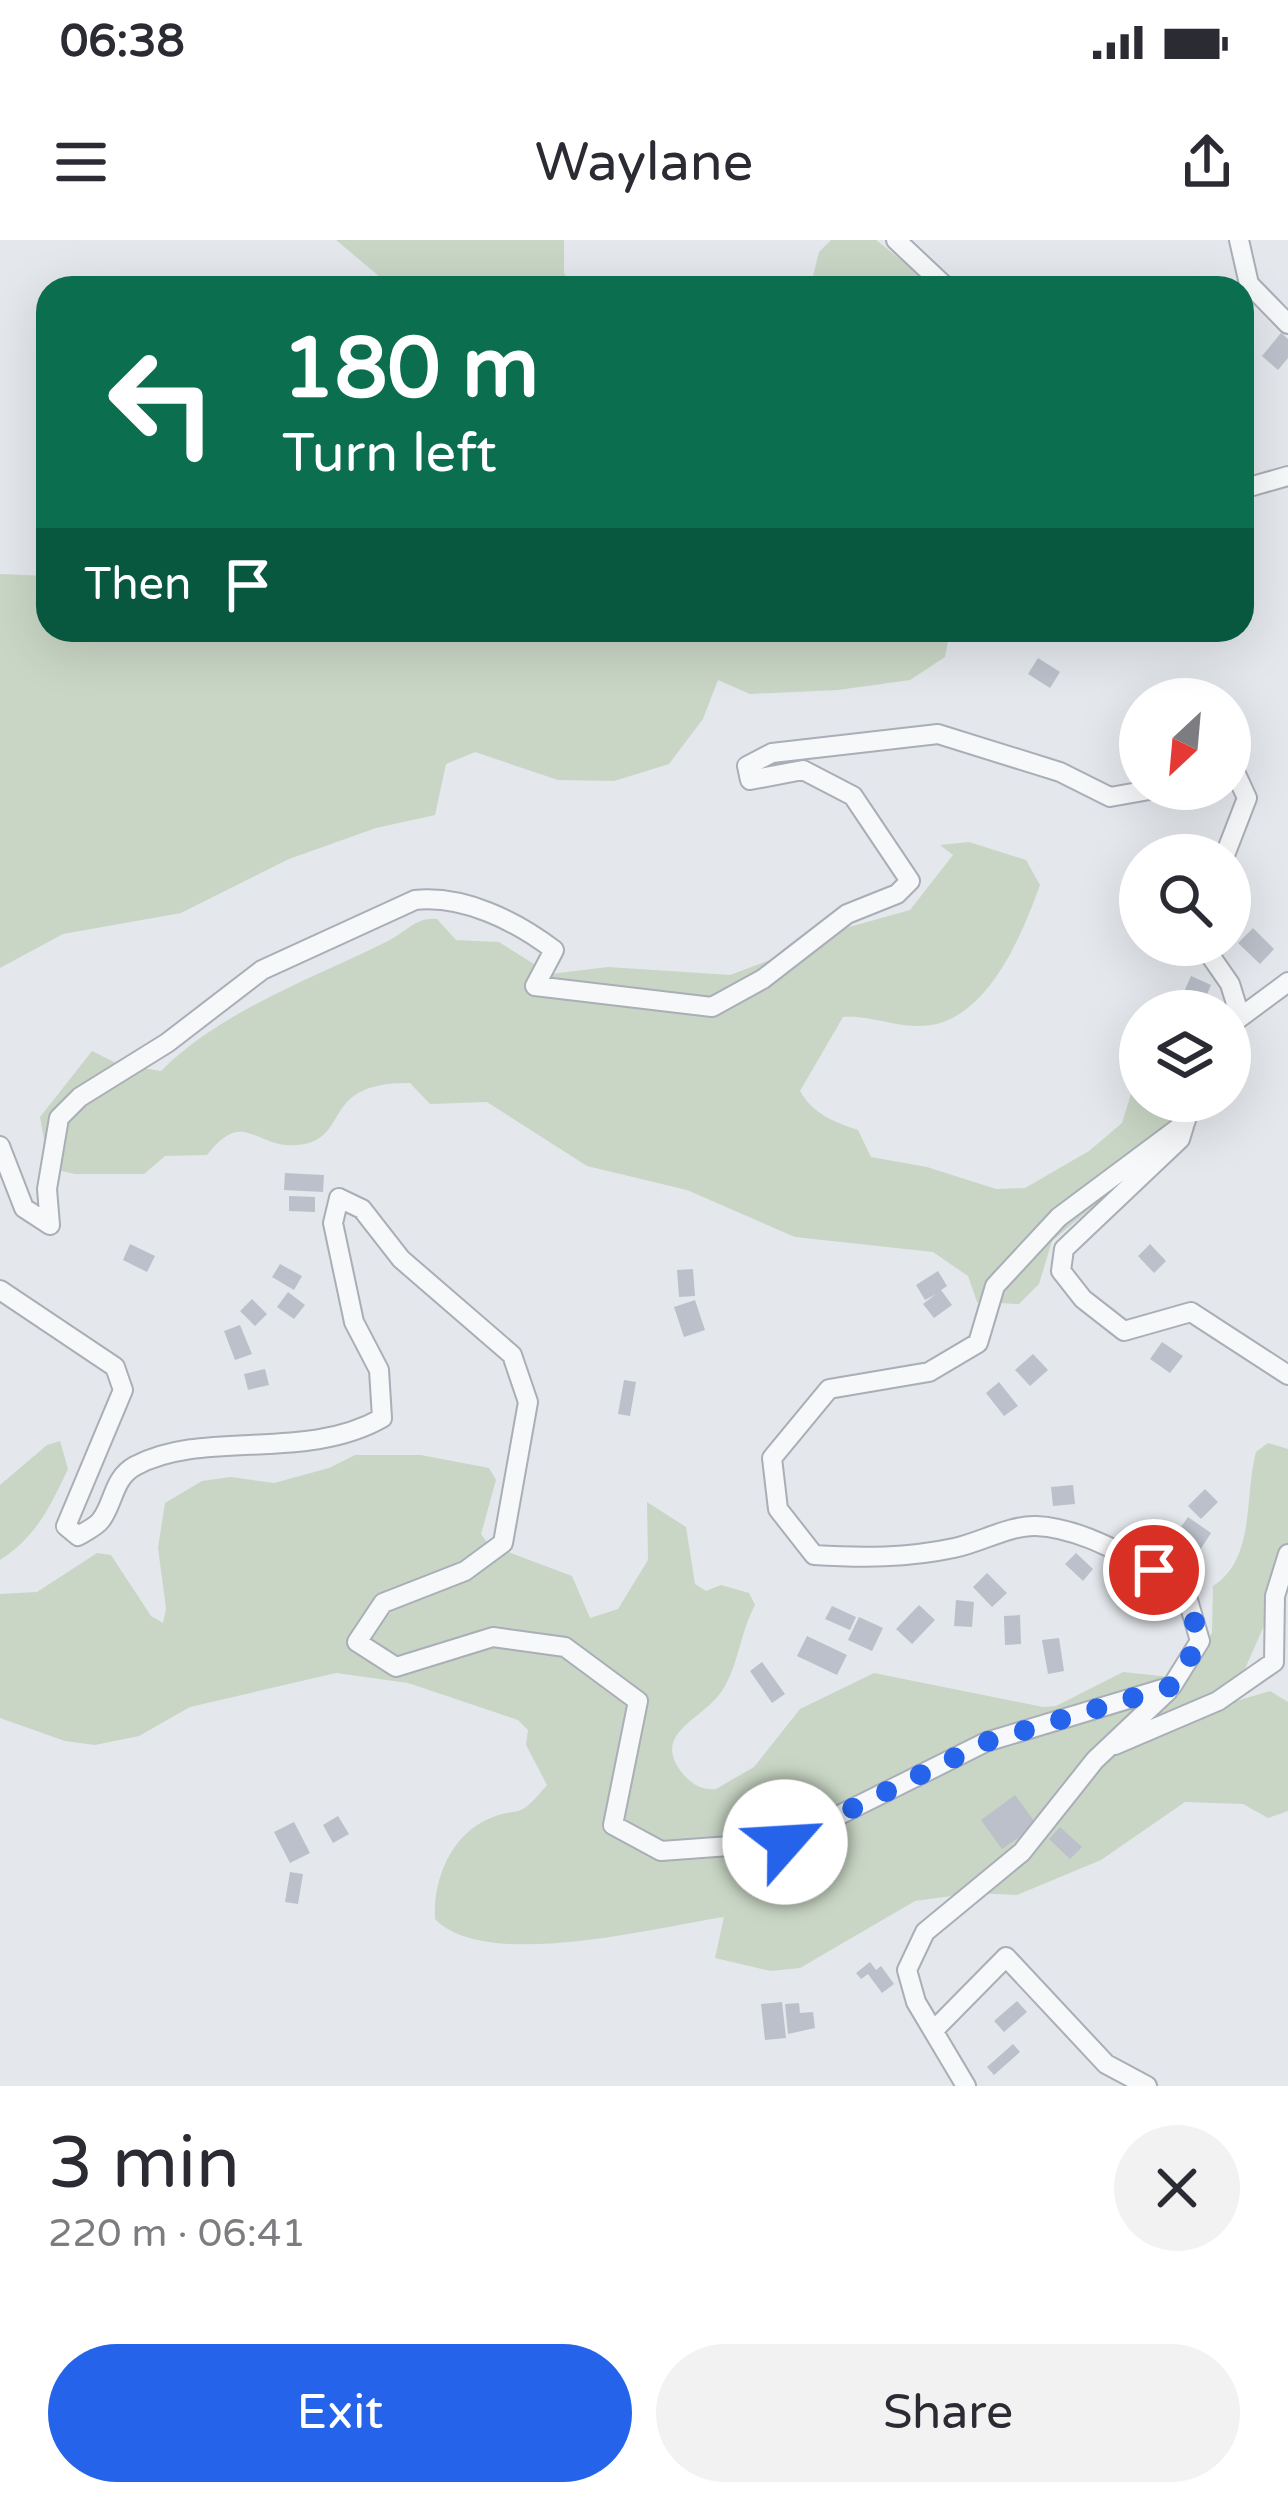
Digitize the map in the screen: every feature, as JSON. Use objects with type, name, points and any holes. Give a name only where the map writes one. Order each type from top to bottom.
[{"type":"street","points":[[896,240],[934,276]]},
{"type":"street","points":[[1239,240],[1247,276]]},
{"type":"street","points":[[1254,289],[1288,324]]},
{"type":"street","points":[[1254,486],[1288,476]]},
{"type":"street","points":[[0,1146],[24,1208],[50,1225],[47,1190],[59,1118],[80,1097],[167,1042],[262,970],[416,900],[441,897],[526,928],[554,950],[536,986],[712,1007],[763,980],[848,914],[897,894],[910,881],[854,796],[803,770],[750,779],[748,766],[772,753],[938,734],[1060,772],[1110,797],[1119,795]]},
{"type":"street","points":[[1251,1007],[1288,982]]},
{"type":"street","points":[[1185,1123],[1180,1139],[1064,1249],[1061,1271],[1083,1299],[1124,1331],[1191,1312],[1288,1375]]},
{"type":"street","points":[[966,2086],[916,2002],[907,1970],[925,1932],[1022,1852],[1110,1746],[1172,1686],[1200,1641],[1183,1583],[1124,1558],[1102,1543],[1034,1525],[956,1548],[881,1559],[814,1555],[778,1509],[772,1458],[829,1389],[929,1372],[978,1343],[994,1286],[1043,1234],[1116,1171],[1185,1123]]},
{"type":"street","points":[[0,1290],[115,1367],[123,1390],[66,1526],[78,1536],[102,1520],[109,1495],[132,1467],[183,1450],[274,1448],[362,1430],[382,1418],[379,1370],[354,1322],[333,1223],[339,1198],[362,1209],[401,1259],[512,1355],[528,1402],[503,1543],[465,1571],[383,1604],[357,1642],[396,1667],[493,1637],[565,1647],[638,1701],[613,1825],[661,1851],[785,1842],[986,1742],[1172,1686]]},
{"type":"street","points":[[1110,1746],[1218,1701],[1274,1662],[1275,1596],[1288,1554]]},
{"type":"street","points":[[934,2030],[1006,1957],[1106,2065],[1147,2086]]},
{"type":"green space","points":[[336,240],[564,240],[566,276],[379,276]]},
{"type":"green space","points":[[831,240],[876,240],[922,276],[813,276],[819,252]]},
{"type":"green space","points":[[0,574],[36,576],[36,642],[948,642],[945,657],[910,680],[838,690],[750,694],[718,680],[703,719],[669,764],[614,781],[558,780],[475,752],[446,764],[435,815],[376,828],[289,859],[181,913],[63,934],[0,968]]},
{"type":"green space","points":[[969,842],[1026,860],[1040,885],[1011,953],[981,996],[941,1023],[907,1026],[843,1017],[800,1091],[805,1099],[833,1120],[858,1130],[871,1157],[927,1167],[996,1189],[1025,1188],[1089,1151],[1122,1122],[1170,1122],[1108,1194],[1052,1241],[1039,1284],[1019,1304],[977,1302],[968,1276],[933,1252],[795,1237],[687,1190],[587,1166],[487,1102],[430,1104],[410,1083],[363,1091],[341,1109],[328,1130],[305,1144],[274,1143],[242,1132],[221,1140],[207,1155],[165,1156],[144,1174],[75,1174],[49,1168],[40,1117],[92,1051],[118,1064],[161,1071],[240,1013],[423,920],[437,919],[456,940],[499,942],[550,974],[608,967],[730,975],[770,960],[798,965],[842,929],[910,910],[953,855],[940,845]]},
{"type":"green space","points":[[60,1441],[68,1469],[55,1496],[33,1531],[0,1560],[0,1485],[47,1445]]},
{"type":"green space","points":[[1268,1443],[1288,1449],[1288,1571],[1230,1703],[1270,1691],[1288,1702],[1288,1811],[1268,1818],[1243,1804],[1185,1802],[1101,1860],[1017,1895],[973,1893],[915,1901],[800,1968],[771,1971],[715,1958],[724,1917],[616,1936],[531,1944],[459,1935],[435,1919],[440,1876],[461,1839],[484,1821],[522,1809],[547,1785],[526,1745],[528,1730],[518,1720],[408,1683],[336,1673],[190,1707],[139,1736],[95,1745],[65,1741],[0,1718],[0,1594],[37,1592],[97,1553],[111,1555],[151,1616],[163,1623],[166,1608],[158,1548],[165,1503],[202,1481],[231,1477],[274,1483],[329,1468],[355,1455],[421,1455],[489,1468],[496,1480],[481,1534],[489,1545],[572,1576],[590,1618],[618,1609],[648,1560],[647,1502],[686,1527],[695,1584],[706,1591],[721,1585],[749,1593],[755,1605],[725,1686],[676,1736],[672,1747],[687,1778],[702,1788],[716,1789],[754,1767],[800,1709],[874,1673],[1043,1707],[1056,1706],[1123,1672],[1180,1678],[1212,1633],[1213,1586],[1236,1560],[1256,1452]]},
{"type":"building","points":[[1281,333],[1288,339],[1288,358],[1278,370],[1262,356]]},
{"type":"building","points":[[1038,658],[1060,672],[1050,688],[1028,674]]},
{"type":"building","points":[[1251,930],[1274,949],[1260,964],[1251,955]]},
{"type":"building","points":[[1191,976],[1211,985],[1209,990],[1185,990]]},
{"type":"building","points":[[285,1173],[324,1175],[323,1192],[284,1190]]},
{"type":"building","points":[[289,1196],[315,1197],[315,1212],[289,1211]]},
{"type":"building","points":[[130,1244],[155,1256],[147,1272],[123,1260]]},
{"type":"building","points":[[1150,1244],[1166,1261],[1154,1273],[1138,1256]]},
{"type":"building","points":[[280,1264],[302,1276],[294,1290],[272,1277]]},
{"type":"building","points":[[693,1269],[695,1296],[679,1297],[677,1270]]},
{"type":"building","points":[[938,1271],[947,1286],[941,1290],[952,1305],[934,1318],[923,1304],[936,1294],[925,1300],[916,1285]]},
{"type":"building","points":[[288,1292],[305,1305],[294,1319],[277,1307]]},
{"type":"building","points":[[252,1299],[267,1314],[255,1326],[240,1311]]},
{"type":"building","points":[[695,1300],[705,1330],[684,1337],[674,1307]]},
{"type":"building","points":[[240,1325],[252,1354],[235,1360],[224,1331]]},
{"type":"building","points":[[1162,1342],[1183,1356],[1170,1373],[1150,1359]]},
{"type":"building","points":[[1033,1354],[1048,1370],[1030,1386],[1015,1370]]},
{"type":"building","points":[[265,1369],[269,1385],[248,1390],[244,1374]]},
{"type":"building","points":[[624,1380],[636,1382],[630,1416],[618,1414]]},
{"type":"building","points":[[999,1382],[1018,1406],[1004,1416],[986,1393]]},
{"type":"building","points":[[1073,1485],[1075,1504],[1053,1506],[1051,1487]]},
{"type":"building","points":[[1205,1489],[1218,1502],[1201,1519],[1188,1506]]},
{"type":"building","points":[[1188,1517],[1211,1533],[1200,1550],[1176,1534]]},
{"type":"building","points":[[1076,1553],[1093,1569],[1083,1581],[1065,1564]]},
{"type":"building","points":[[987,1573],[1007,1593],[992,1607],[973,1587]]},
{"type":"building","points":[[956,1600],[974,1602],[972,1627],[954,1626]]},
{"type":"building","points":[[919,1605],[935,1620],[912,1644],[896,1629]]},
{"type":"building","points":[[832,1606],[856,1617],[850,1630],[825,1619]]},
{"type":"building","points":[[1020,1615],[1021,1644],[1005,1645],[1004,1616]]},
{"type":"building","points":[[859,1617],[883,1628],[872,1651],[848,1640]]},
{"type":"building","points":[[807,1636],[847,1655],[837,1675],[797,1656]]},
{"type":"building","points":[[1059,1638],[1064,1671],[1048,1674],[1042,1640]]},
{"type":"building","points":[[762,1662],[785,1694],[772,1703],[750,1671]]},
{"type":"building","points":[[1015,1795],[1037,1825],[1002,1849],[981,1820]]},
{"type":"building","points":[[338,1816],[349,1834],[333,1843],[323,1825]]},
{"type":"building","points":[[294,1822],[310,1853],[290,1863],[274,1832]]},
{"type":"building","points":[[1060,1827],[1082,1847],[1070,1859],[1049,1839]]},
{"type":"building","points":[[290,1872],[303,1874],[298,1904],[285,1902]]},
{"type":"building","points":[[870,1962],[876,1970],[881,1966],[894,1984],[882,1993],[868,1974],[861,1979],[856,1973]]},
{"type":"building","points":[[1017,2001],[1027,2012],[1004,2032],[994,2021]]},
{"type":"building","points":[[782,2002],[786,2038],[765,2040],[761,2004]]},
{"type":"building","points":[[799,2003],[800,2013],[813,2012],[815,2028],[788,2034],[785,2004]]},
{"type":"building","points":[[1013,2044],[1020,2052],[994,2075],[987,2067]]},
{"type":"route","points":[[785,1842],[986,1742],[1123,1705],[1172,1686],[1200,1641],[1183,1583],[1154,1570]]}]
